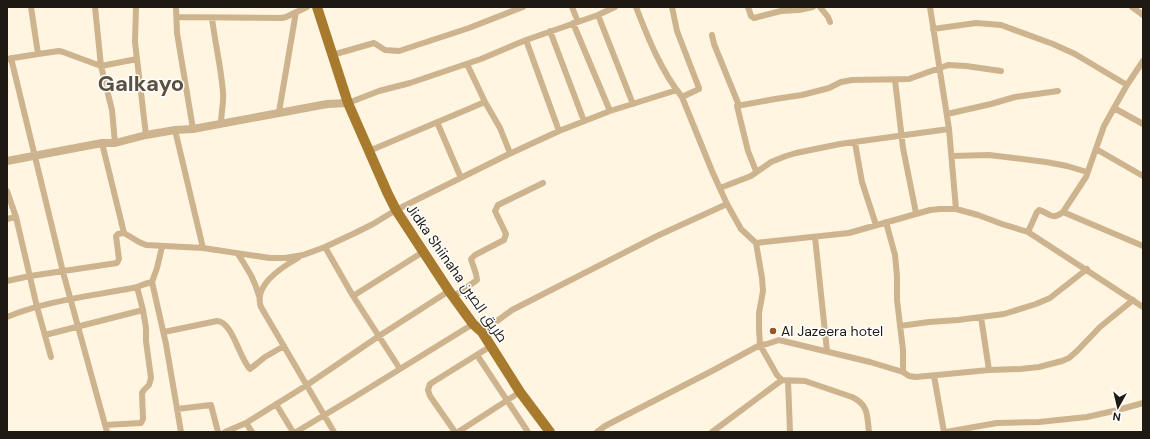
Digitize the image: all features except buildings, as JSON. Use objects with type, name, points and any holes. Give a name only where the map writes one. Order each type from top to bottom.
[{"type":"main road","name":"Jidka Shiinaha طريق الصين","points":[[317,7],[348,102],[396,210],[451,294],[473,324],[482,332],[520,392],[550,432]]},
{"type":"street","points":[[31,7],[38,54]]},
{"type":"street","points":[[95,7],[100,66],[112,110],[115,143]]},
{"type":"street","points":[[136,7],[135,42],[146,135]]},
{"type":"street","points":[[176,7],[177,33],[193,129]]},
{"type":"street","points":[[177,17],[286,18],[307,7]]},
{"type":"street","points":[[332,55],[374,43],[385,50],[399,52],[469,28],[523,7]]},
{"type":"street","points":[[572,7],[575,23],[610,111]]},
{"type":"street","points":[[7,161],[102,143],[115,143],[146,135],[175,130],[193,129],[279,112],[348,102],[468,64],[526,40],[598,15],[615,7]]},
{"type":"street","points":[[636,7],[658,58],[682,97],[727,204],[741,229],[756,243],[763,291],[759,313],[760,345],[777,375],[785,381],[790,432]]},
{"type":"street","points":[[672,7],[677,31],[699,88],[682,97]]},
{"type":"street","points":[[748,7],[751,16],[754,18],[781,10],[799,10],[813,7]]},
{"type":"street","points":[[820,7],[830,22]]},
{"type":"street","points":[[930,7],[949,129],[956,209]]},
{"type":"street","points":[[1132,7],[1143,15]]},
{"type":"street","points":[[279,112],[296,12]]},
{"type":"street","points":[[598,15],[633,104]]},
{"type":"street","points":[[212,18],[223,94],[221,124]]},
{"type":"street","points":[[933,29],[976,22],[1001,25],[1053,44],[1075,54],[1127,85]]},
{"type":"street","points":[[550,31],[584,121]]},
{"type":"street","points":[[712,35],[714,44],[738,103],[737,106],[748,151],[756,171]]},
{"type":"street","points":[[526,40],[559,131]]},
{"type":"street","points":[[137,59],[100,66],[59,51],[9,59],[77,327],[94,381],[106,429],[141,423],[143,419],[142,393],[149,385],[151,378],[146,342],[146,328],[137,287]]},
{"type":"street","points":[[1028,232],[1039,210],[1053,217],[1058,216],[1063,212],[1086,177],[1104,126],[1127,85],[1143,61]]},
{"type":"street","points":[[468,64],[485,102],[500,128],[510,153]]},
{"type":"street","points":[[737,106],[802,95],[829,88],[841,82],[852,80],[910,79],[948,65],[1001,71]]},
{"type":"street","points":[[895,80],[902,136],[916,213]]},
{"type":"street","points":[[259,296],[267,282],[275,273],[285,265],[303,255],[325,247],[373,224],[396,210],[510,153],[559,131],[610,111],[677,90]]},
{"type":"street","points":[[947,114],[1015,97],[1058,91]]},
{"type":"street","points":[[369,152],[485,102]]},
{"type":"street","points":[[1114,108],[1143,124]]},
{"type":"street","points":[[438,122],[461,178]]},
{"type":"street","points":[[720,188],[751,176],[756,171],[771,162],[786,156],[818,148],[949,129]]},
{"type":"street","points":[[175,130],[203,248]]},
{"type":"street","points":[[102,143],[124,233]]},
{"type":"street","points":[[855,143],[862,182],[876,225]]},
{"type":"street","points":[[1096,149],[1143,176]]},
{"type":"street","points":[[952,156],[989,155],[1046,162],[1087,172]]},
{"type":"street","points":[[225,432],[246,423],[307,385],[379,336],[477,280],[471,259],[474,255],[504,240],[506,234],[495,211],[498,205],[543,183]]},
{"type":"street","points":[[7,191],[16,217],[37,307],[51,357]]},
{"type":"street","points":[[482,332],[512,310],[657,236],[727,204]]},
{"type":"street","points":[[756,243],[849,233],[916,213],[940,209],[956,209],[1028,232],[1143,307]]},
{"type":"street","points":[[1063,212],[1143,246]]},
{"type":"street","points":[[7,219],[16,217]]},
{"type":"street","points":[[886,222],[895,255],[897,300],[903,350],[903,372]]},
{"type":"street","points":[[7,281],[30,276],[63,272],[87,266],[116,263],[119,259],[116,236],[124,233],[146,245],[162,247],[203,248],[270,258],[285,258],[303,255]]},
{"type":"street","points":[[816,237],[826,351]]},
{"type":"street","points":[[162,247],[152,282],[164,332],[181,432]]},
{"type":"street","points":[[325,247],[353,296],[400,369]]},
{"type":"street","points":[[353,296],[423,252]]},
{"type":"street","points":[[238,254],[255,281],[261,307],[334,432]]},
{"type":"street","points":[[900,326],[1004,314],[1050,298],[1086,269]]},
{"type":"street","points":[[7,317],[37,307],[70,299],[137,287],[152,282]]},
{"type":"street","points":[[596,432],[760,345],[779,340],[870,362],[903,372],[909,376],[916,377],[1039,367],[1069,358],[1100,328],[1133,300]]},
{"type":"street","points":[[45,335],[143,310]]},
{"type":"street","points":[[981,317],[989,370]]},
{"type":"street","points":[[164,332],[221,321],[229,329],[243,360],[250,369],[265,357],[284,346]]},
{"type":"street","points":[[276,404],[294,432],[353,398],[473,324]]},
{"type":"street","points":[[454,432],[430,396],[428,390],[430,384],[491,346]]},
{"type":"street","points":[[477,355],[528,432]]},
{"type":"street","points":[[934,376],[945,432],[997,423],[1038,422],[1087,417],[1143,403]]},
{"type":"street","points":[[712,432],[785,381],[805,381],[859,400],[864,405],[867,412],[869,432]]},
{"type":"street","points":[[458,432],[520,392]]},
{"type":"street","points":[[177,409],[211,405],[218,432]]},
{"type":"street","points":[[246,423],[252,432]]},
{"type":"place","name":"Al Jazeera hotel","points":[[773,331]]},
{"type":"district","name":"Galkayo","points":[[141,83]]}]
